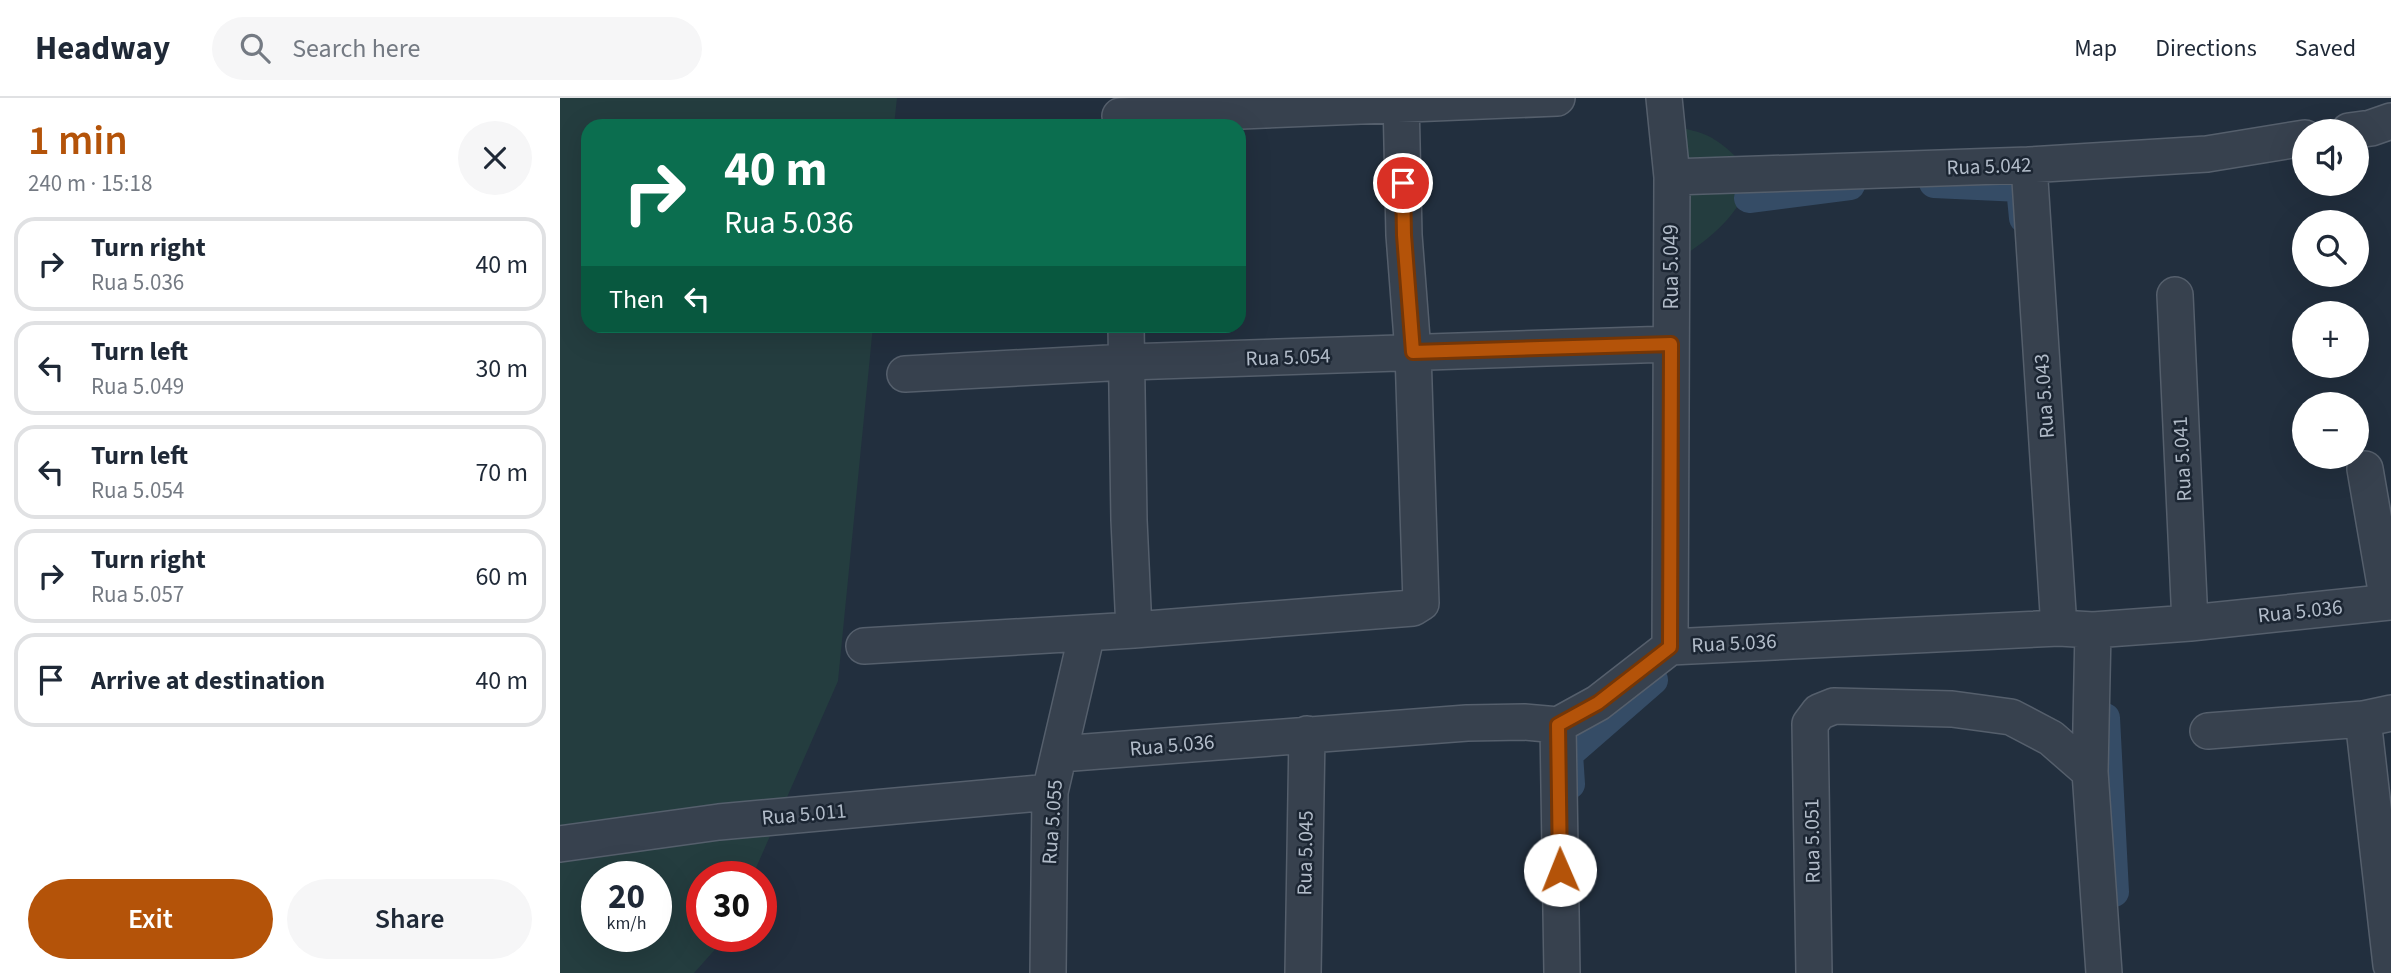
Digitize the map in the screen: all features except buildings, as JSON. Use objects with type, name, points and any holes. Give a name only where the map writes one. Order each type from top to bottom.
[{"type":"street","points":[[1119,113],[1557,98]]},
{"type":"street","name":"Rua 5.049","points":[[1664,98],[1672,177],[1670,647]]},
{"type":"street","points":[[864,646],[1134,630],[1413,608],[1421,603],[1413,352],[1404,235],[1401,102]]},
{"type":"street","points":[[2369,128],[2391,121]]},
{"type":"street","name":"Rua 5.042","points":[[1672,177],[2029,165],[2207,153],[2292,140]]},
{"type":"street","name":"Rua 5.043","points":[[2029,165],[2090,772],[2104,973]]},
{"type":"street","name":"Rua 5.041","points":[[2175,295],[2190,623]]},
{"type":"street","points":[[1126,333],[1129,520],[1134,630]]},
{"type":"street","name":"Rua 5.054","points":[[905,374],[1127,362],[1671,344]]},
{"type":"street","points":[[2365,469],[2390,602]]},
{"type":"street","name":"Rua 5.036","points":[[1060,754],[1467,723],[1524,722],[1558,725],[1598,703],[1670,647],[2190,623],[2390,602]]},
{"type":"street","name":"Rua 5.055","points":[[1048,973],[1050,792],[1087,633]]},
{"type":"street","name":"Rua 5.051","points":[[1814,973],[1810,724],[1819,712],[1834,706],[1952,709],[2011,718],[2051,738],[2090,772]]},
{"type":"street","points":[[2208,731],[2377,716],[2391,965]]},
{"type":"street","points":[[1558,725],[1562,973]]},
{"type":"street","name":"Rua 5.045","points":[[1303,973],[1307,734]]},
{"type":"street","name":"Rua 5.011","points":[[560,844],[719,822],[1050,792]]},
{"type":"green space","points":[[560,98],[897,98],[895,119],[581,119],[581,333],[872,333],[838,681],[759,861],[686,861],[686,952],[713,952],[694,973],[560,973]]},
{"type":"green space","points":[[1680,127],[1703,134],[1724,146],[1741,164],[1746,176],[1741,200],[1734,212],[1713,234],[1681,257]]},
{"type":"waterway","points":[[1934,183],[2021,187],[2024,218]]},
{"type":"waterway","points":[[1749,198],[1850,185]]},
{"type":"waterway","points":[[1570,784],[1568,754],[1653,680]]},
{"type":"waterway","points":[[2105,718],[2114,892]]},
{"type":"route","points":[[1403,183],[1413,352],[1671,344],[1670,647],[1598,703],[1558,725],[1560,870]]}]
